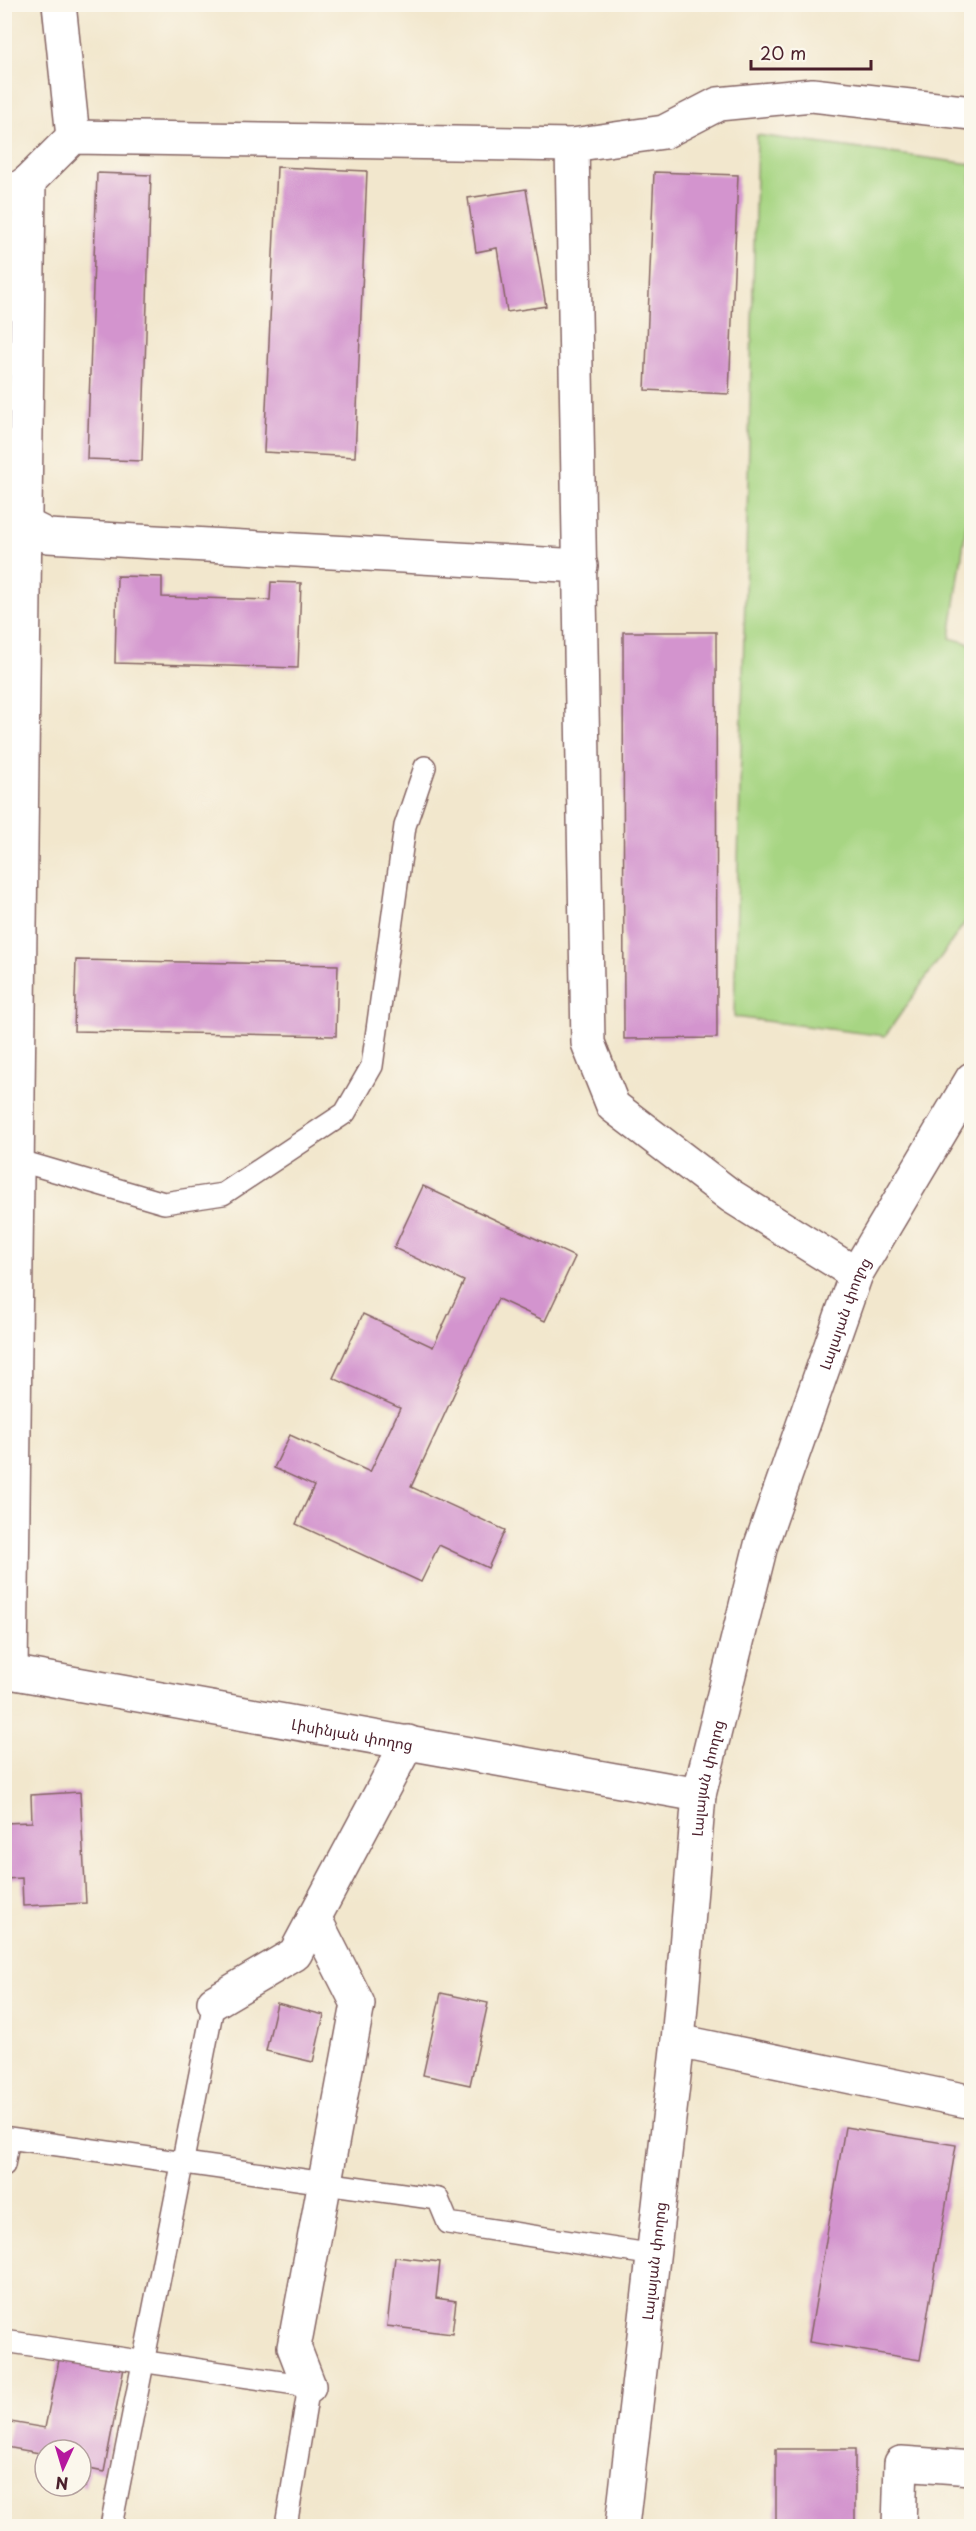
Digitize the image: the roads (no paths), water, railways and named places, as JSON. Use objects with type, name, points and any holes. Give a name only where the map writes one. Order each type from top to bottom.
[{"type":"street","points":[[59,4],[73,137]]},
{"type":"street","points":[[8,1671],[17,1161],[14,522],[17,190],[73,137],[572,145],[664,132],[718,104],[812,95],[972,113]]},
{"type":"street","points":[[572,145],[588,1043],[613,1106],[731,1196],[856,1274]]},
{"type":"street","points":[[14,522],[48,536],[581,566]]},
{"type":"street","name":"Լալայան փողոց","points":[[622,2526],[678,2041],[699,1795],[761,1545],[856,1274],[972,1079]]},
{"type":"street","name":"Լիսինյան փողոց","points":[[8,1671],[699,1795]]},
{"type":"street","points":[[214,2002],[295,1954],[408,1742]]},
{"type":"street","points":[[309,2386],[294,2347],[358,2004],[314,1917]]},
{"type":"street","points":[[678,2041],[972,2102]]},
{"type":"street","points":[[899,2526],[901,2463],[972,2468]]},
{"type":"lane","points":[[17,1161],[164,1203],[223,1194],[345,1113],[372,1066],[405,826],[425,767]]},
{"type":"lane","points":[[111,2526],[214,2002]]},
{"type":"lane","points":[[4,2165],[9,2138],[438,2199],[448,2223],[654,2255]]},
{"type":"lane","points":[[4,2341],[309,2386],[286,2526]]}]
